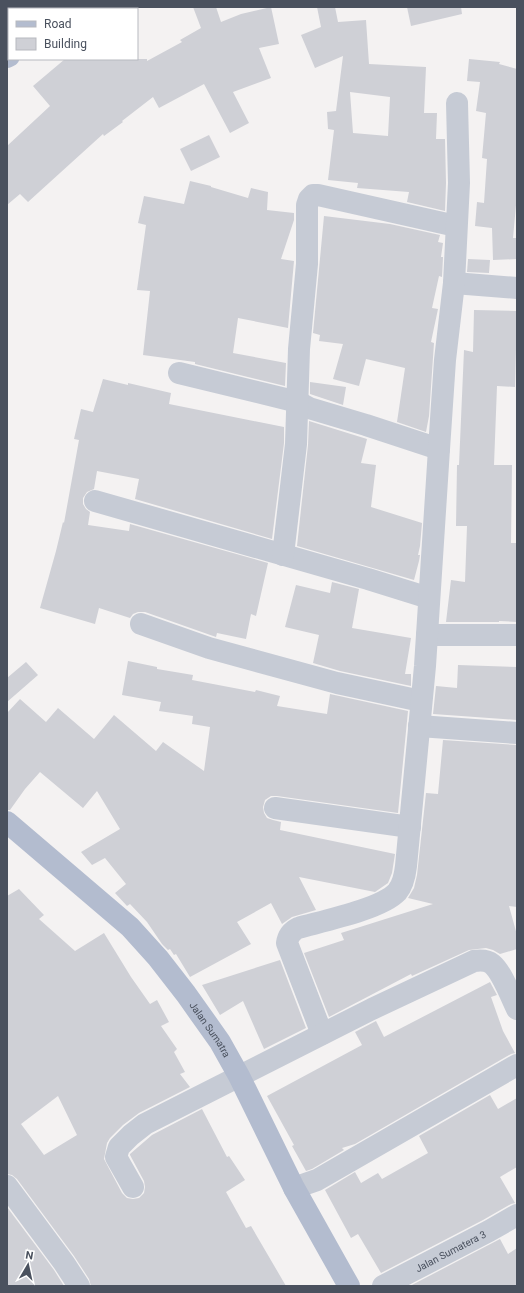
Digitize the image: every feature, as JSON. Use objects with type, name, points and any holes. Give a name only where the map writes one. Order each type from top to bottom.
[{"type":"main road","name":"Jalan Sumatra","points":[[7,822],[130,927],[158,958],[186,994],[220,1042],[239,1076],[294,1188],[348,1286]]},
{"type":"street","points":[[322,1034],[287,943],[288,938],[294,930],[298,928],[372,907],[392,896],[398,891],[402,883],[406,866],[427,635],[439,449],[454,283],[459,182],[457,103]]},
{"type":"street","points":[[283,555],[296,444],[299,349],[307,264],[307,205],[310,197],[313,195],[318,195],[456,226]]},
{"type":"street","points":[[454,283],[517,288]]},
{"type":"street","points":[[179,373],[298,402],[309,408],[439,449]]},
{"type":"street","points":[[95,501],[368,579],[429,598]]},
{"type":"street","points":[[141,624],[209,648],[337,683],[421,701]]},
{"type":"street","points":[[427,635],[517,635]]},
{"type":"street","points":[[419,726],[517,733]]},
{"type":"street","points":[[275,808],[410,827]]},
{"type":"street","points":[[133,1187],[116,1157],[119,1147],[145,1124],[372,1009],[474,961],[481,960],[489,962],[497,969],[517,1008]]},
{"type":"street","points":[[294,1188],[317,1180],[517,1065]]},
{"type":"street","points":[[7,1186],[64,1263],[79,1286]]},
{"type":"street","name":"Jalan Sumatera 3","points":[[383,1286],[517,1215]]},
{"type":"building","points":[[193,7],[216,7],[221,22],[241,14],[271,7],[279,44],[259,48],[271,78],[233,92],[249,123],[230,133],[204,84],[159,108],[153,97],[122,121],[123,122],[104,136],[103,134],[28,202],[20,194],[7,205],[7,146],[50,106],[33,86],[64,60],[147,59],[147,61],[182,42],[180,40],[201,28]]},
{"type":"building","points":[[317,7],[335,7],[338,22],[366,20],[369,64],[426,67],[424,113],[437,113],[436,139],[445,139],[445,211],[407,202],[409,192],[357,188],[358,183],[328,180],[334,130],[328,129],[327,112],[336,111],[343,56],[315,68],[301,35],[321,27]],"holes":[[[350,92],[390,97],[388,136],[353,133]]]},
{"type":"building","points":[[407,7],[461,7],[462,14],[411,26]]},
{"type":"building","points":[[469,59],[500,62],[499,64],[517,69],[517,194],[513,238],[517,238],[517,259],[493,260],[492,228],[475,226],[477,202],[484,203],[487,159],[482,158],[486,113],[476,111],[480,82],[467,81]]},
{"type":"building","points":[[209,135],[220,157],[191,171],[180,149]]},
{"type":"building","points":[[190,181],[248,198],[251,188],[268,192],[267,210],[294,213],[294,220],[281,259],[294,261],[288,328],[238,318],[233,353],[286,363],[285,386],[195,364],[195,362],[143,355],[150,291],[137,290],[146,225],[138,223],[144,196],[184,204]]},
{"type":"building","points":[[324,216],[390,224],[440,235],[438,242],[443,243],[441,257],[443,257],[442,277],[439,276],[432,308],[438,309],[431,342],[434,343],[429,416],[426,432],[397,422],[405,368],[366,359],[359,386],[333,379],[343,344],[319,341],[320,335],[313,333]]},
{"type":"building","points":[[468,259],[490,260],[489,273],[467,272]]},
{"type":"building","points":[[474,310],[517,311],[515,387],[497,386],[494,465],[512,465],[511,543],[517,543],[517,622],[446,622],[451,580],[465,582],[467,526],[456,526],[457,465],[459,465],[464,350],[473,352]]},
{"type":"building","points":[[103,379],[171,393],[169,404],[284,427],[284,443],[272,539],[135,499],[139,479],[97,471],[94,489],[87,492],[83,498],[83,504],[90,512],[88,525],[129,531],[130,524],[268,563],[256,616],[251,614],[246,639],[217,633],[216,637],[145,612],[133,614],[130,618],[99,608],[95,624],[40,608],[63,522],[64,523],[79,440],[74,439],[81,409],[93,412]]},
{"type":"building","points":[[310,382],[346,387],[343,405],[310,394]]},
{"type":"building","points":[[309,421],[367,439],[361,463],[376,465],[371,507],[422,523],[418,555],[420,555],[414,580],[297,546],[308,445]]},
{"type":"building","points":[[332,582],[359,589],[352,628],[411,638],[405,674],[411,674],[411,686],[340,671],[313,663],[319,635],[285,627],[296,585],[330,593]]},
{"type":"building","points":[[128,661],[157,667],[157,669],[193,675],[192,680],[255,692],[256,690],[280,696],[277,706],[327,714],[330,694],[408,711],[398,813],[277,796],[271,796],[265,800],[263,807],[267,818],[281,822],[280,830],[395,854],[392,873],[388,883],[375,892],[299,877],[316,910],[292,917],[282,924],[271,903],[237,922],[251,944],[190,977],[176,954],[174,955],[170,949],[168,950],[162,944],[147,922],[130,904],[127,906],[115,893],[126,884],[105,858],[92,865],[81,852],[120,829],[97,791],[83,808],[40,772],[25,789],[10,810],[7,810],[7,713],[20,699],[46,722],[58,708],[94,739],[114,715],[156,751],[163,742],[204,771],[210,727],[192,724],[193,716],[159,711],[161,702],[122,695]]},
{"type":"building","points":[[26,662],[38,675],[7,702],[7,678]]},
{"type":"building","points":[[458,665],[517,667],[517,720],[433,714],[436,686],[457,688]]},
{"type":"building","points":[[443,740],[517,745],[517,907],[509,906],[517,935],[517,949],[500,954],[486,948],[469,950],[412,976],[411,974],[329,1017],[304,953],[344,940],[341,933],[433,904],[408,898],[414,888],[417,875],[426,793],[438,794]]},
{"type":"building","points":[[19,889],[44,915],[39,919],[75,951],[104,933],[131,977],[150,1004],[157,1000],[169,1022],[161,1026],[177,1049],[174,1052],[185,1072],[180,1074],[190,1087],[139,1113],[123,1125],[110,1138],[107,1143],[104,1159],[122,1193],[127,1198],[133,1199],[139,1198],[144,1193],[144,1181],[130,1154],[152,1135],[202,1109],[227,1157],[229,1156],[245,1180],[226,1192],[246,1228],[251,1226],[286,1286],[91,1286],[89,1279],[74,1256],[17,1179],[12,1175],[7,1174],[7,896]],"holes":[[[58,1096],[77,1135],[44,1155],[21,1124]]]},
{"type":"building","points":[[280,960],[306,1028],[264,1049],[243,1001],[220,1015],[202,985]]},
{"type":"building","points":[[490,982],[497,995],[491,997],[503,1031],[515,1053],[355,1144],[342,1148],[344,1150],[306,1171],[292,1146],[294,1145],[267,1096],[362,1045],[355,1032],[376,1021],[384,1037]]},
{"type":"building","points":[[490,1095],[498,1109],[517,1098],[517,1167],[500,1177],[515,1203],[381,1273],[358,1234],[351,1238],[325,1190],[355,1172],[361,1183],[378,1173],[382,1179],[428,1153],[419,1136]]},
{"type":"building","points":[[7,1207],[54,1270],[64,1286],[7,1286]]},
{"type":"building","points":[[500,1239],[508,1254],[517,1248],[517,1286],[410,1286]]}]
